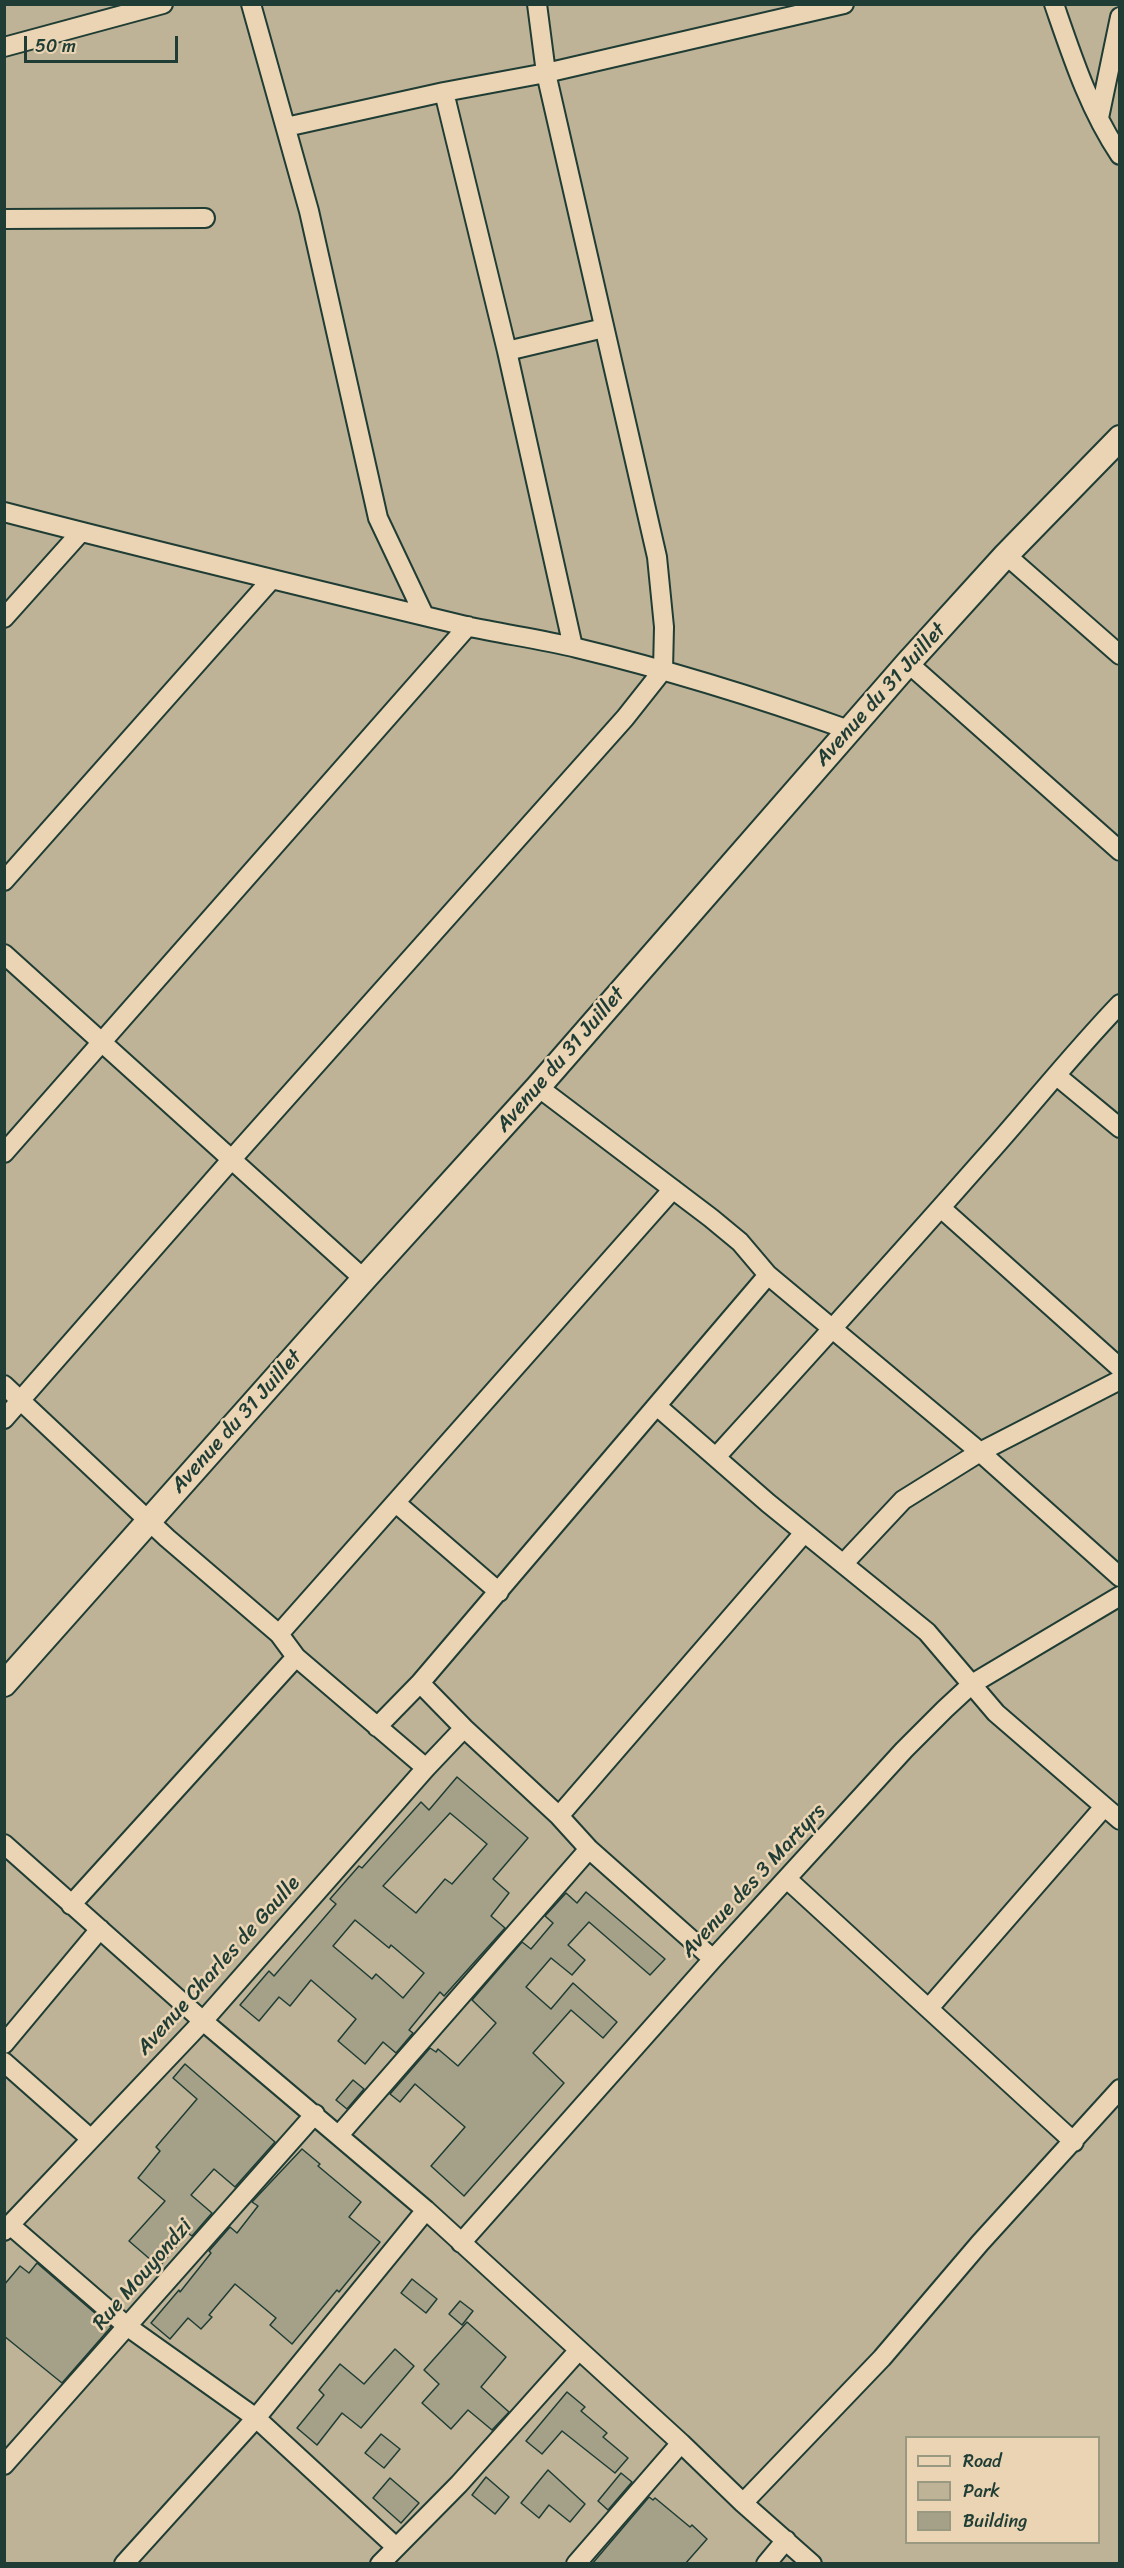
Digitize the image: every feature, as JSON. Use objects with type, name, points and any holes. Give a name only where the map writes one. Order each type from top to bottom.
[{"type":"street","points":[[4,47],[163,4]]},
{"type":"street","points":[[251,4],[286,127],[333,312],[378,518],[424,615]]},
{"type":"street","points":[[4,1419],[231,1160],[625,718],[663,670],[664,627],[657,557],[546,73],[537,4]]},
{"type":"street","points":[[286,127],[444,92],[546,73],[844,4]]},
{"type":"street","points":[[1054,4],[1076,67],[1119,155]]},
{"type":"street","points":[[1099,117],[1119,17]]},
{"type":"street","points":[[444,92],[507,351],[573,647]]},
{"type":"street","points":[[4,219],[204,218]]},
{"type":"street","points":[[507,351],[604,328]]},
{"type":"street","name":"Avenue du 31 Juillet","points":[[4,1684],[538,1087],[908,663],[1006,555],[1119,438]]},
{"type":"street","points":[[4,512],[271,580],[468,626],[573,647],[663,670],[755,696],[849,730]]},
{"type":"street","points":[[4,618],[81,532]]},
{"type":"street","points":[[1006,555],[1119,655]]},
{"type":"street","points":[[4,881],[271,580]]},
{"type":"street","points":[[4,1153],[104,1043],[468,626]]},
{"type":"street","points":[[908,663],[1119,851]]},
{"type":"street","points":[[4,954],[364,1279]]},
{"type":"street","points":[[716,1457],[941,1208],[1119,1004]]},
{"type":"street","points":[[1058,1076],[1119,1128]]},
{"type":"street","points":[[538,1087],[740,1242],[768,1275],[980,1452],[1119,1577]]},
{"type":"street","points":[[279,1634],[673,1189]]},
{"type":"street","points":[[941,1208],[1119,1368]]},
{"type":"street","points":[[377,1727],[420,1683],[499,1592],[768,1275]]},
{"type":"street","points":[[844,1563],[903,1500],[980,1452],[1119,1380]]},
{"type":"street","points":[[4,1385],[167,1538],[279,1634],[296,1657],[426,1768]]},
{"type":"street","points":[[658,1407],[804,1533],[927,1632],[996,1713],[1119,1820]]},
{"type":"street","points":[[396,1503],[499,1592]]},
{"type":"street","points":[[559,1816],[804,1533]]},
{"type":"street","name":"Avenue des 3 Martyrs","points":[[461,2243],[712,1959],[904,1750],[972,1684],[1119,1596]]},
{"type":"street","points":[[71,1905],[296,1657]]},
{"type":"street","points":[[420,1683],[464,1728],[559,1816],[590,1849],[712,1959]]},
{"type":"street","name":"Avenue Charles de Gaulle","points":[[7,2228],[203,2021],[464,1728]]},
{"type":"street","points":[[930,2008],[1104,1807]]},
{"type":"street","points":[[4,1844],[203,2021],[426,2210],[812,2564]]},
{"type":"street","points":[[339,2135],[590,1849]]},
{"type":"street","points":[[787,1879],[1074,2142]]},
{"type":"street","points":[[4,2044],[100,1929]]},
{"type":"street","points":[[4,2062],[91,2139]]},
{"type":"street","points":[[743,2503],[882,2358],[980,2243],[1074,2142],[1119,2089]]},
{"type":"street","name":"Rue Mouyondzi","points":[[4,2465],[315,2114]]},
{"type":"street","points":[[124,2564],[256,2418],[426,2210]]},
{"type":"street","points":[[7,2228],[128,2327],[256,2418],[396,2547]]},
{"type":"street","points":[[380,2564],[459,2484],[579,2350]]},
{"type":"street","points":[[576,2564],[681,2443]]},
{"type":"street","points":[[766,2564],[786,2540]]},
{"type":"green space","points":[[5,5],[1119,5],[1119,2563],[5,2564]]},
{"type":"building","points":[[457,1777],[528,1838],[493,1879],[509,1893],[491,1916],[505,1928],[444,1996],[440,1992],[409,2030],[413,2033],[396,2053],[383,2042],[365,2064],[338,2041],[356,2019],[311,1980],[290,2006],[279,1997],[259,2021],[240,2005],[269,1971],[274,1976],[336,1904],[330,1899],[359,1866],[362,1868],[421,1802],[429,1810]],"holes":[[[450,1813],[487,1844],[452,1884],[445,1879],[416,1913],[383,1886]],[[355,1920],[389,1948],[391,1945],[424,1973],[403,1998],[376,1974],[372,1979],[333,1946]]]},
{"type":"building","points":[[586,1892],[665,1959],[650,1975],[589,1922],[568,1945],[585,1960],[572,1975],[551,1958],[526,1987],[551,2009],[573,1983],[617,2022],[603,2038],[571,2010],[533,2053],[564,2083],[464,2196],[431,2166],[465,2127],[415,2084],[400,2102],[390,2094],[430,2048],[436,2052],[438,2049],[458,2066],[496,2023],[472,2000],[522,1942],[531,1949],[553,1923],[545,1916],[566,1893],[577,1903]]},
{"type":"building","points":[[185,2064],[275,2142],[235,2187],[214,2169],[191,2195],[212,2213],[192,2236],[188,2233],[159,2267],[129,2241],[165,2201],[138,2178],[160,2151],[156,2147],[197,2099],[173,2078]]},
{"type":"building","points":[[353,2080],[364,2089],[347,2109],[336,2100]]},
{"type":"building","points":[[302,2149],[320,2164],[318,2166],[361,2202],[349,2217],[380,2242],[292,2344],[270,2325],[276,2318],[235,2284],[209,2315],[212,2317],[201,2329],[188,2318],[170,2339],[151,2323],[179,2290],[180,2292],[211,2253],[209,2251],[230,2227],[237,2233],[258,2206],[252,2202]]},
{"type":"building","points":[[37,2263],[111,2327],[62,2383],[4,2336],[4,2285],[20,2266],[29,2273]]},
{"type":"building","points":[[412,2279],[437,2299],[426,2313],[401,2293]]},
{"type":"building","points":[[460,2301],[473,2311],[462,2325],[449,2314]]},
{"type":"building","points":[[467,2322],[506,2357],[481,2387],[509,2412],[492,2430],[468,2410],[451,2429],[422,2403],[439,2384],[424,2370]]},
{"type":"building","points":[[395,2349],[414,2366],[361,2428],[342,2413],[317,2445],[297,2428],[324,2395],[319,2390],[340,2364],[364,2384]]},
{"type":"building","points":[[567,2392],[585,2407],[581,2411],[607,2433],[603,2437],[628,2458],[615,2473],[562,2431],[542,2454],[526,2441]]},
{"type":"building","points":[[381,2434],[400,2449],[384,2468],[365,2453]]},
{"type":"building","points":[[548,2470],[585,2504],[570,2522],[549,2505],[539,2518],[521,2503]]},
{"type":"building","points":[[621,2473],[632,2482],[608,2510],[598,2501]]},
{"type":"building","points":[[486,2477],[509,2497],[495,2514],[472,2495]]},
{"type":"building","points":[[390,2478],[419,2503],[401,2523],[373,2498]]},
{"type":"building","points":[[649,2497],[653,2500],[655,2498],[707,2539],[685,2564],[592,2564]]}]
